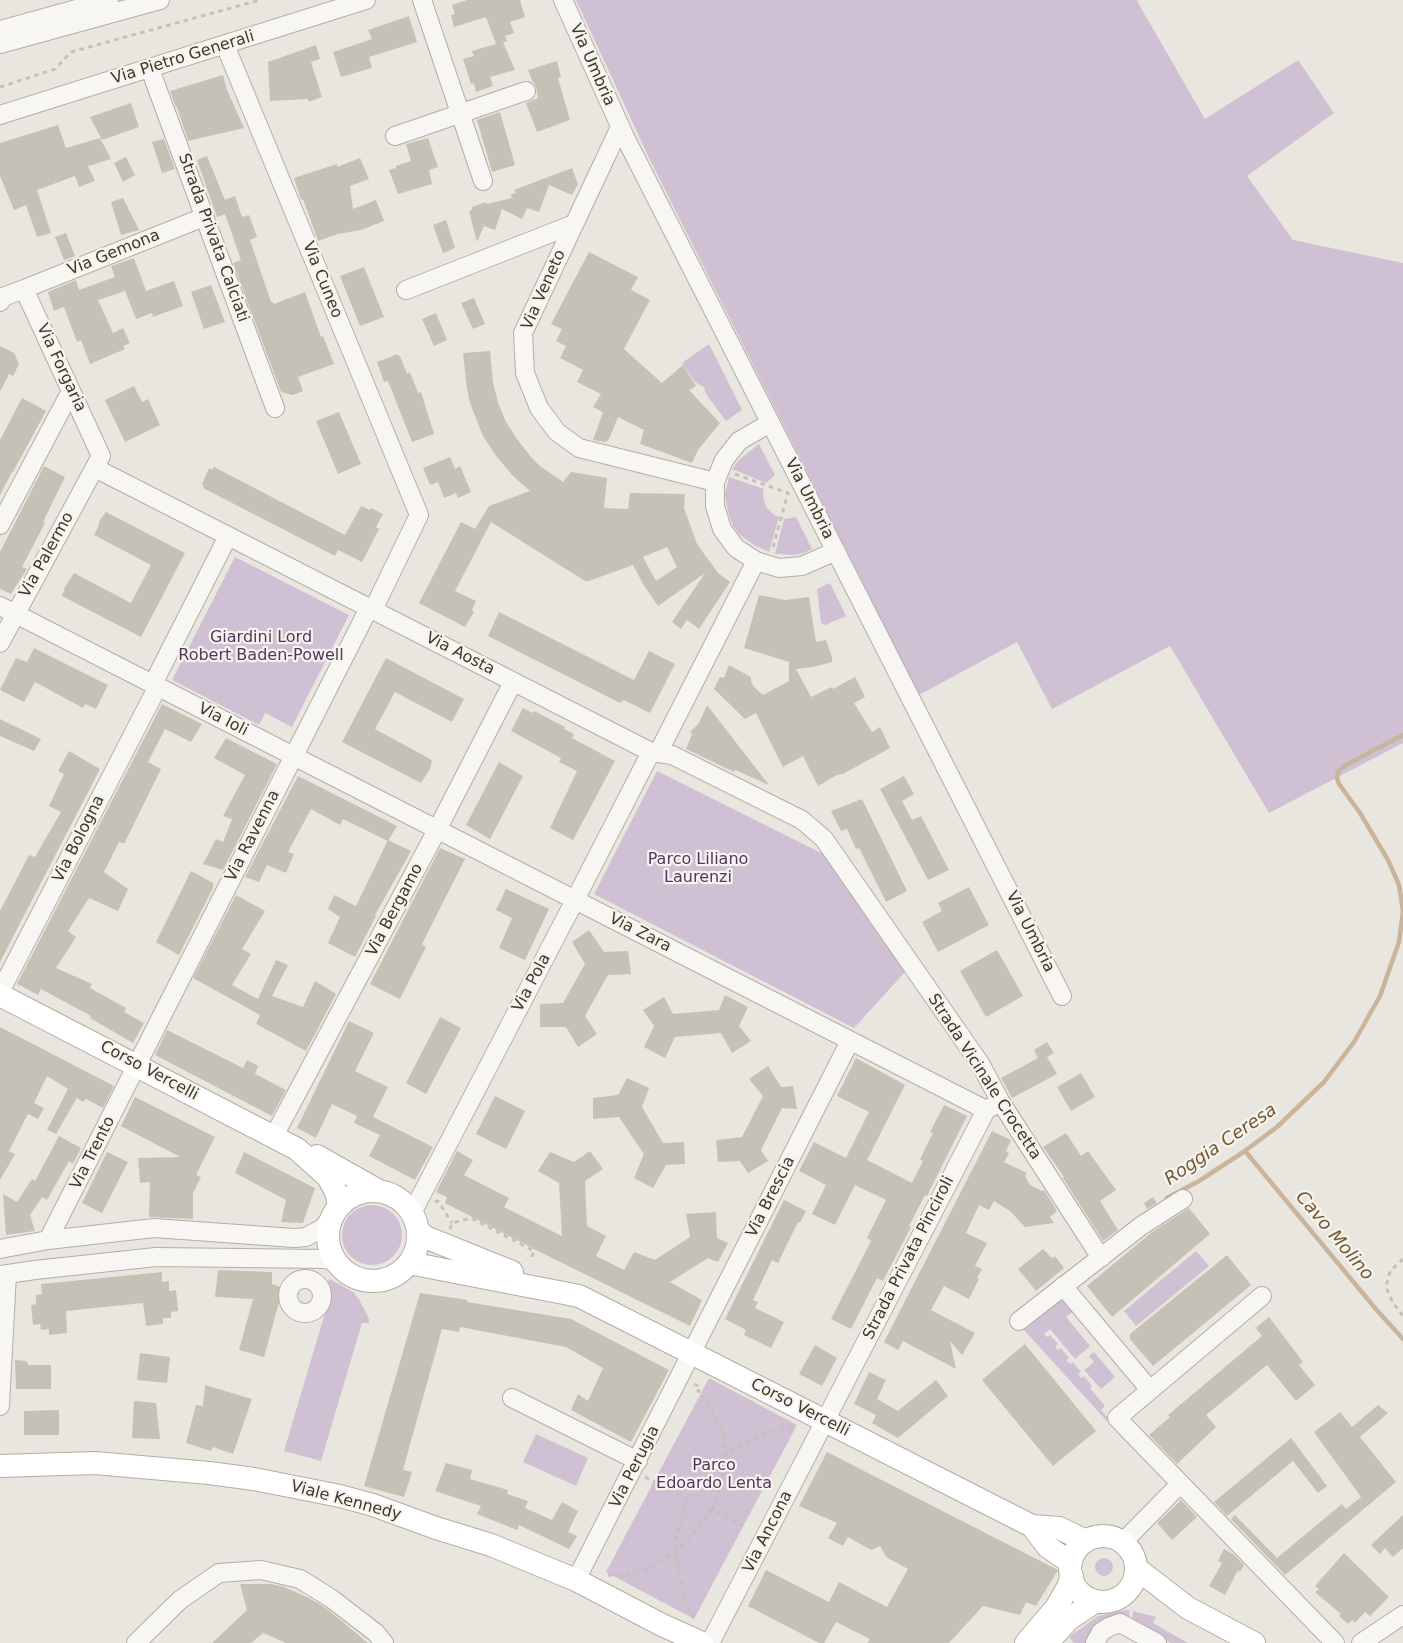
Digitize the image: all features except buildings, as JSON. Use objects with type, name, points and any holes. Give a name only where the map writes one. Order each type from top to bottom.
[{"type":"main road","name":"Corso Vercelli","points":[[0,993],[297,1149],[328,1177],[336,1192],[335,1213]]},
{"type":"main road","name":"Corso Vercelli","points":[[297,1149],[308,1150],[379,1191]]},
{"type":"main road","points":[[364,1191],[379,1191],[393,1195],[419,1216],[418,1245],[402,1271],[389,1278],[374,1281],[352,1276],[336,1261],[330,1248],[328,1233],[335,1213],[350,1197],[364,1191]]},
{"type":"main road","name":"Corso Vercelli","points":[[419,1216],[425,1237],[567,1294]]},
{"type":"main road","name":"Corso Vercelli","points":[[409,1263],[579,1296],[1032,1526]]},
{"type":"main road","name":"Viale Kennedy","points":[[0,1466],[95,1463],[209,1473],[254,1479],[340,1496],[490,1545],[576,1580],[702,1643]]},
{"type":"main road","points":[[1032,1526],[1059,1528],[1086,1541]]},
{"type":"main road","points":[[1026,1643],[1056,1608],[1068,1587],[1071,1570],[1074,1554],[1086,1541],[1105,1536],[1123,1542],[1135,1558],[1136,1568],[1132,1586],[1112,1601],[1096,1601],[1086,1597],[1079,1590],[1071,1570],[1048,1547],[1032,1526]]},
{"type":"main road","points":[[1136,1568],[1188,1608],[1254,1643]]},
{"type":"main road","points":[[1125,1593],[1188,1608]]},
{"type":"main road","points":[[1047,1643],[1069,1619],[1096,1601]]},
{"type":"street","points":[[0,30],[109,0]]},
{"type":"street","points":[[0,44],[74,11],[160,0]]},
{"type":"street","name":"Via Pietro Generali","points":[[0,115],[366,0]]},
{"type":"street","points":[[422,0],[483,181]]},
{"type":"street","name":"Via Umbria","points":[[563,0],[620,127],[1062,996]]},
{"type":"street","name":"Via Cuneo","points":[[225,45],[418,515]]},
{"type":"street","name":"Strada Privata Calciati","points":[[150,69],[275,408]]},
{"type":"street","points":[[395,136],[526,91]]},
{"type":"street","name":"Via Veneto","points":[[620,127],[523,333],[525,373],[539,408],[557,432],[579,448],[723,477]]},
{"type":"street","name":"Via Gemona","points":[[24,289],[204,217]]},
{"type":"street","points":[[406,290],[574,224]]},
{"type":"street","points":[[1,299],[24,289]]},
{"type":"street","name":"Via Forgaria","points":[[24,289],[101,456],[95,468]]},
{"type":"street","points":[[0,525],[71,391]]},
{"type":"street","points":[[770,423],[739,441],[724,460],[723,477],[715,506],[722,529],[736,548],[764,557],[779,568],[802,566],[836,552]]},
{"type":"street","name":"Via Aosta","points":[[95,468],[513,682],[654,752],[672,755],[802,820],[824,839]]},
{"type":"street","name":"Via Palermo","points":[[0,643],[8,609],[95,468]]},
{"type":"street","name":"Via Ravenna","points":[[138,1065],[418,515]]},
{"type":"street","name":"Via Bologna","points":[[0,993],[228,536]]},
{"type":"street","name":"Via Pola","points":[[419,1216],[575,900],[654,752],[764,557]]},
{"type":"street","name":"Via Ioli","points":[[8,609],[294,756]]},
{"type":"street","name":"Via Bergamo","points":[[274,1136],[513,682]]},
{"type":"street","name":"Via Zara","points":[[294,756],[850,1041],[993,1106]]},
{"type":"street","name":"Strada Vicinale Crocetta","points":[[824,839],[981,1065],[993,1106],[1101,1258]]},
{"type":"street","name":"Via Brescia","points":[[692,1353],[850,1041]]},
{"type":"street","name":"Via Trento","points":[[48,1240],[138,1065]]},
{"type":"street","name":"Strada Privata Pinciroli","points":[[826,1421],[993,1106]]},
{"type":"street","points":[[1019,1321],[1141,1226],[1183,1198]]},
{"type":"street","points":[[0,1249],[48,1240],[154,1228],[306,1237],[321,1229],[335,1213]]},
{"type":"street","points":[[0,1406],[3,1275],[156,1257],[336,1261]]},
{"type":"street","points":[[1064,1286],[1150,1390]]},
{"type":"street","points":[[1262,1296],[1117,1418],[1335,1643]]},
{"type":"street","name":"Via Perugia","points":[[576,1580],[692,1353]]},
{"type":"street","points":[[512,1398],[636,1466]]},
{"type":"street","name":"Via Ancona","points":[[710,1643],[826,1421]]},
{"type":"street","points":[[1123,1542],[1180,1484]]},
{"type":"street","points":[[136,1643],[180,1599],[219,1573],[261,1570],[300,1579],[332,1599],[376,1633],[384,1643]]},
{"type":"street","points":[[1361,1643],[1403,1615]]},
{"type":"street","points":[[1095,1643],[1101,1632],[1120,1623],[1157,1643]]},
{"type":"path","points":[[0,87],[55,69],[71,52],[260,0]]},
{"type":"path","points":[[723,477],[788,493],[764,557]]},
{"type":"path","points":[[419,1216],[438,1201],[452,1223]]},
{"type":"path","points":[[452,1223],[471,1218],[534,1251],[530,1261]]},
{"type":"path","points":[[448,1234],[452,1223]]},
{"type":"path","points":[[510,1246],[514,1240]]},
{"type":"path","points":[[1403,1259],[1390,1271],[1386,1287],[1393,1303],[1403,1316]]},
{"type":"path","points":[[611,1575],[630,1575],[648,1570],[663,1558],[675,1553],[712,1509],[722,1481],[725,1455],[723,1433],[701,1392]]},
{"type":"path","points":[[694,1619],[684,1597],[675,1553],[675,1542],[687,1500],[704,1476],[725,1455],[753,1438],[797,1425]]},
{"type":"path","points":[[636,1466],[687,1500]]},
{"type":"path","points":[[712,1509],[743,1526]]},
{"type":"green space","points":[[576,0],[1138,0],[1205,119],[1298,60],[1334,113],[1247,176],[1293,240],[1403,263],[1403,743],[1269,813],[1170,646],[1052,709],[1017,642],[919,695],[649,158]]},
{"type":"green space","points":[[709,344],[742,410],[726,421],[706,394],[704,387],[695,382],[682,363]]},
{"type":"green space","points":[[759,444],[775,475],[766,483],[732,469],[739,460]]},
{"type":"green space","points":[[729,477],[764,489],[766,507],[779,517],[769,552],[740,535],[733,526],[725,494]]},
{"type":"green space","points":[[796,517],[812,549],[793,555],[775,554],[784,519]]},
{"type":"green space","name":"Giardini Lord Robert Baden-Powell","points":[[235,557],[349,615],[292,727],[265,713],[259,725],[172,680]]},
{"type":"green space","points":[[830,583],[846,616],[825,625],[821,623],[817,589]]},
{"type":"green space","name":"Parco Liliano Laurenzi","points":[[657,771],[827,856],[906,971],[854,1028],[594,894]]},
{"type":"green space","points":[[372,1205],[393,1214],[402,1235],[393,1256],[372,1265],[351,1256],[342,1235],[351,1214]]},
{"type":"green space","points":[[1196,1251],[1209,1266],[1136,1326],[1124,1311]]},
{"type":"green space","points":[[330,1279],[353,1292],[359,1299],[369,1323],[362,1323],[321,1461],[284,1451],[330,1296],[325,1284]]},
{"type":"green space","points":[[1064,1297],[1075,1310],[1066,1317],[1090,1346],[1075,1359],[1050,1329],[1044,1334],[1047,1337],[1050,1335],[1058,1344],[1055,1347],[1058,1350],[1061,1348],[1069,1358],[1066,1360],[1070,1364],[1073,1362],[1081,1372],[1078,1374],[1081,1378],[1084,1376],[1092,1386],[1090,1388],[1105,1406],[1101,1410],[1116,1427],[1114,1429],[1024,1330]]},
{"type":"green space","points":[[1094,1352],[1115,1377],[1101,1389],[1084,1370],[1094,1362],[1089,1356]]},
{"type":"green space","name":"Parco Edoardo Lenta","points":[[709,1378],[797,1425],[694,1619],[606,1572]]},
{"type":"green space","points":[[536,1434],[588,1458],[576,1486],[523,1462]]},
{"type":"green space","points":[[1100,1558],[1108,1558],[1113,1563],[1111,1574],[1100,1576],[1095,1571],[1095,1563]]},
{"type":"green space","points":[[1129,1610],[1130,1619],[1088,1636],[1085,1643],[1074,1643],[1069,1637],[1098,1616]]},
{"type":"green space","points":[[1133,1611],[1156,1617],[1153,1623],[1188,1643],[1171,1643],[1132,1622]]},
{"type":"waterway","name":"Roggia Ceresa","points":[[1167,1198],[1199,1181],[1277,1127],[1324,1082],[1354,1042],[1380,996],[1399,942],[1403,911],[1399,885],[1388,860],[1337,778],[1338,772],[1344,766],[1403,735]]},
{"type":"waterway","name":"Cavo Molino","points":[[1245,1151],[1403,1339]]}]
